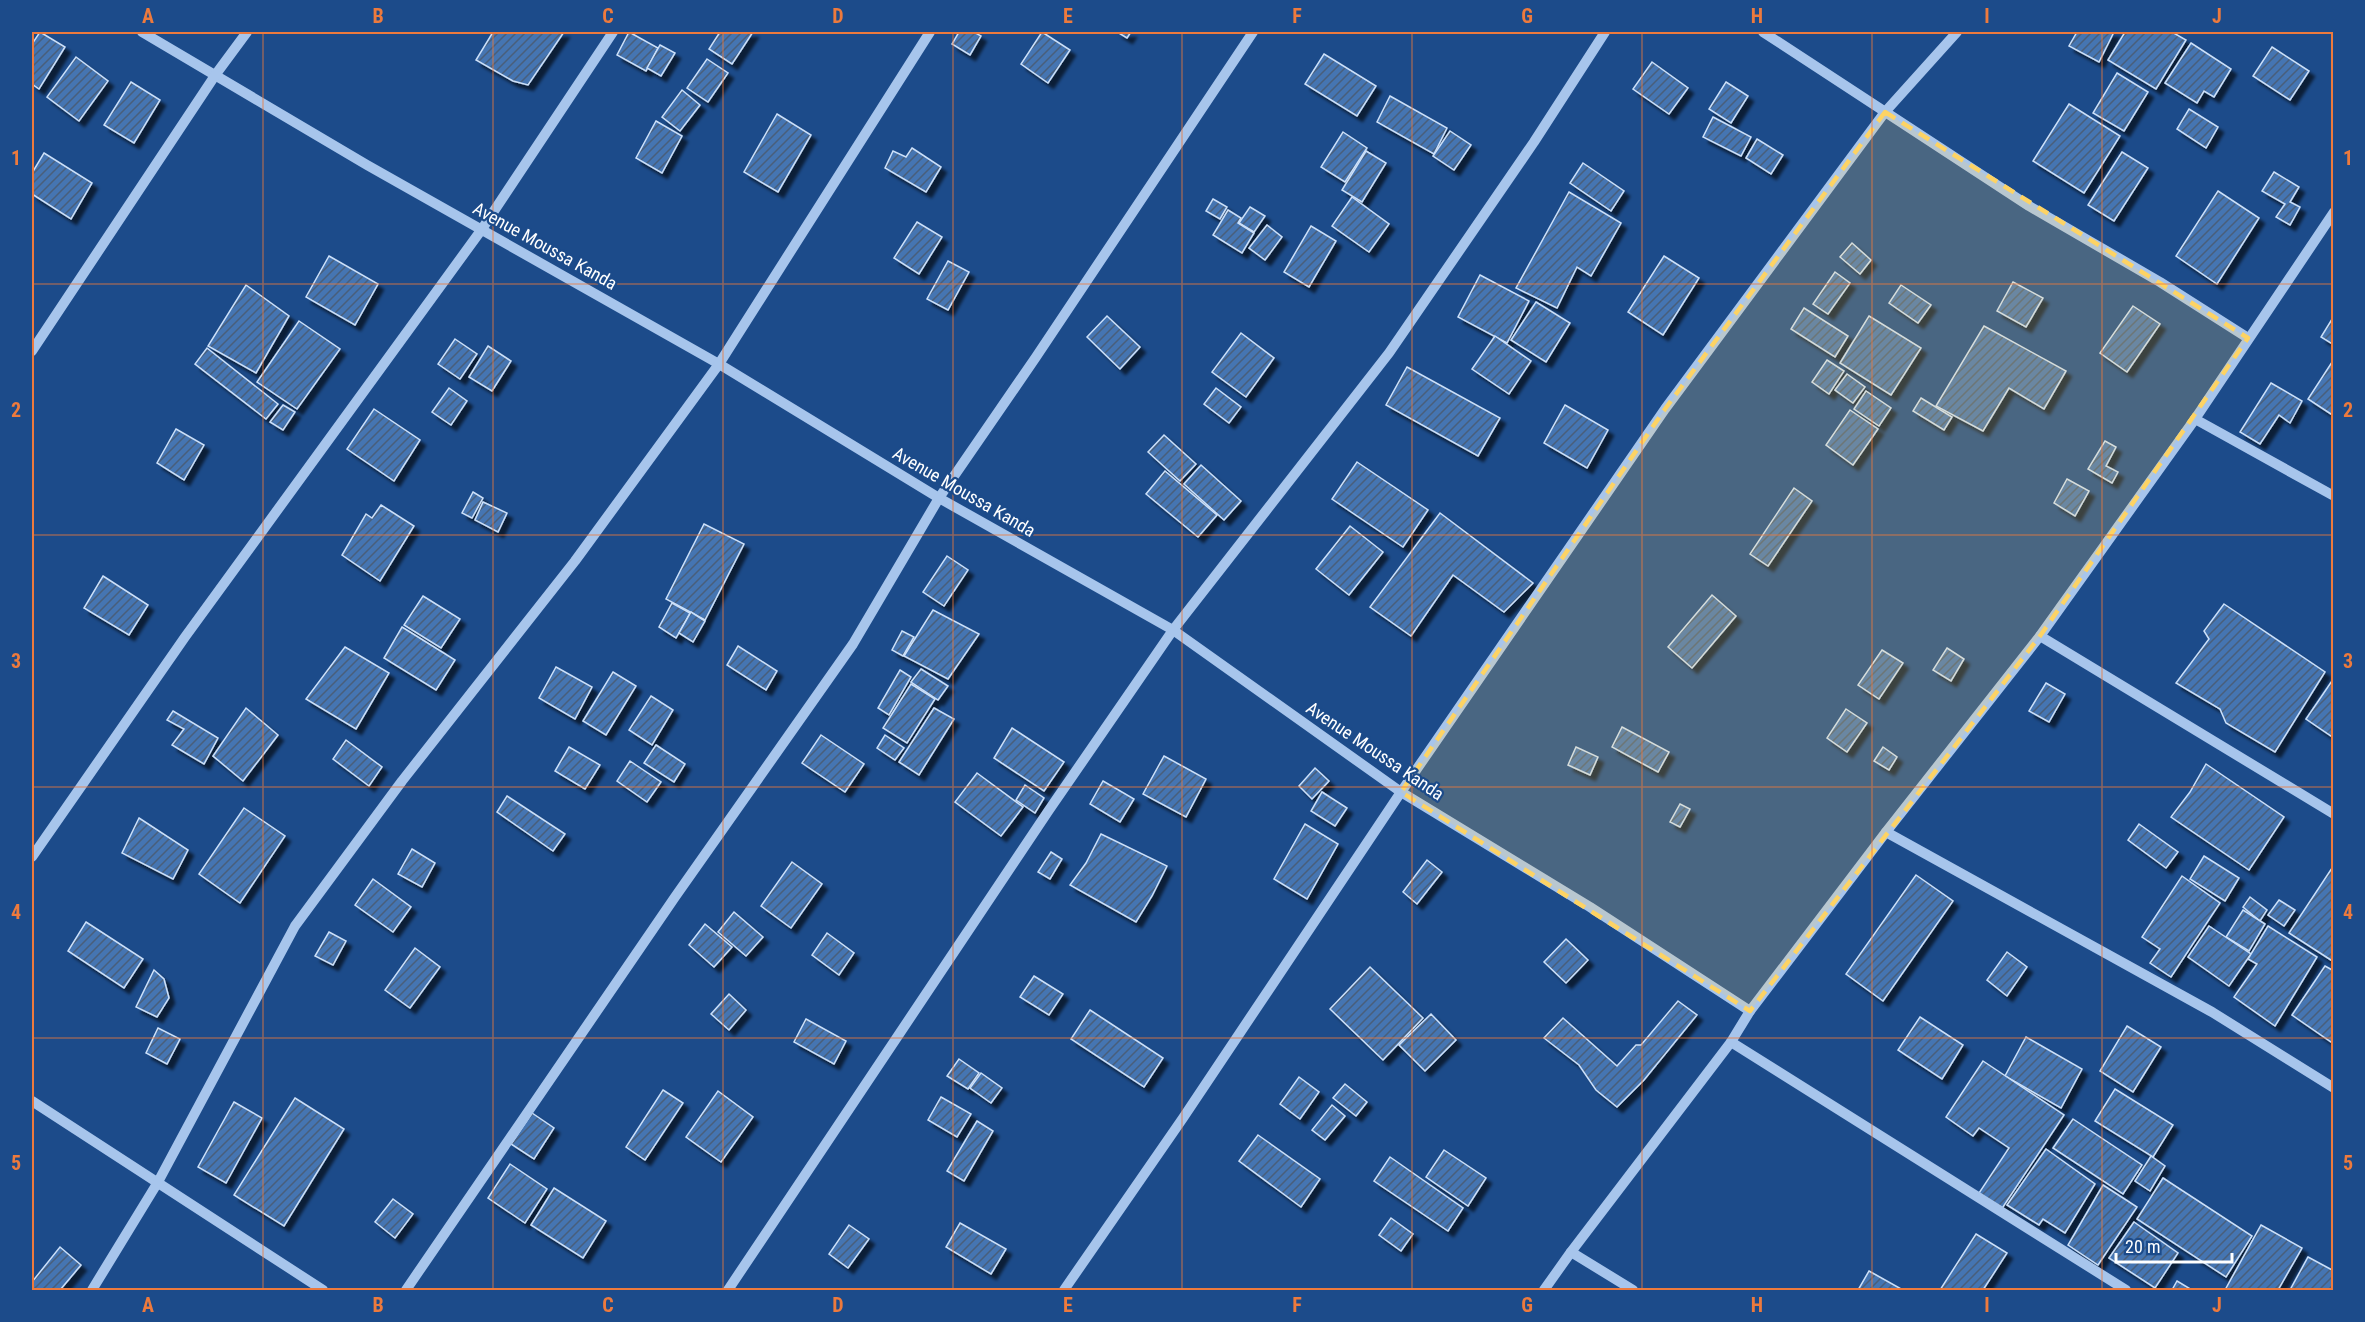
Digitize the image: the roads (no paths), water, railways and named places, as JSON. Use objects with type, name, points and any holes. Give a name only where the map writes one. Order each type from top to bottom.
[{"type":"street","name":"Avenue Moussa Kanda","points":[[142,32],[368,165],[719,363],[939,498],[1173,630],[1401,792],[1590,907],[1750,1011]]},
{"type":"street","points":[[32,351],[246,32]]},
{"type":"street","points":[[32,857],[185,637],[482,229],[613,32]]},
{"type":"street","points":[[92,1290],[158,1182],[295,926],[402,781],[575,561],[719,363],[930,32]]},
{"type":"street","points":[[406,1290],[675,897],[853,644],[939,498],[1253,32]]},
{"type":"street","points":[[728,1290],[1049,810],[1173,630],[1389,353],[1534,142],[1605,32]]},
{"type":"street","points":[[1763,32],[2029,206],[2160,282],[2248,338]]},
{"type":"street","points":[[1064,1290],[1183,1118],[1401,792],[1665,409],[1885,112],[1957,32]]},
{"type":"street","points":[[1544,1290],[1731,1042],[1750,1011],[1886,832],[2040,636],[2195,419],[2334,212]]},
{"type":"street","points":[[2195,419],[2334,496]]},
{"type":"street","points":[[2040,636],[2334,814]]},
{"type":"street","points":[[1886,832],[2212,1012],[2334,1088]]},
{"type":"street","points":[[1731,1042],[2126,1290]]},
{"type":"street","points":[[32,1101],[323,1290]]},
{"type":"street","points":[[1571,1252],[1633,1290]]}]
